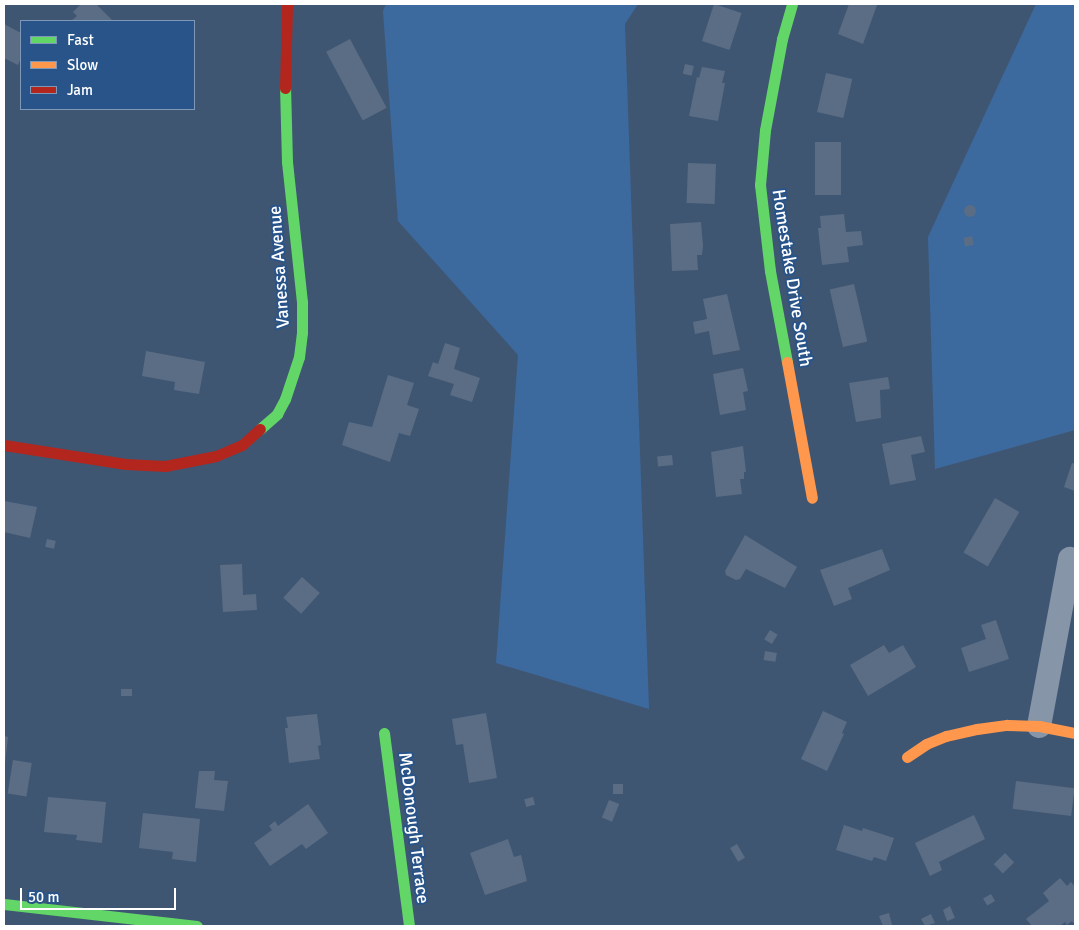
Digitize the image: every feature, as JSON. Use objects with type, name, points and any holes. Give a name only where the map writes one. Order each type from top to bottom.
[{"type":"street","name":"Vanessa Avenue","points":[[4,445],[126,464],[165,466],[216,456],[236,448],[265,427],[277,414],[285,399],[299,357],[302,332],[302,302],[287,162],[284,62],[288,4]]},
{"type":"street","name":"Homestake Drive South","points":[[792,4],[782,39],[766,122],[760,185],[770,271],[812,498]]},
{"type":"street","points":[[1039,726],[1070,559]]},
{"type":"street","points":[[907,757],[926,744],[946,736],[1007,725],[1039,726],[1075,733]]},
{"type":"street","name":"McDonough Terrace","points":[[384,733],[409,926]]},
{"type":"street","points":[[4,904],[197,926]]},
{"type":"shaded area","points":[[386,4],[638,4],[625,24],[649,709],[496,663],[518,355],[398,221],[383,11]]},
{"type":"shaded area","points":[[1036,4],[1075,4],[1075,430],[935,469],[928,237]]},
{"type":"building","points":[[81,4],[96,4],[112,20],[72,20],[77,16],[73,12]]},
{"type":"building","points":[[714,4],[742,13],[730,50],[702,41]]},
{"type":"building","points":[[849,4],[877,5],[863,44],[838,34]]},
{"type":"building","points":[[4,24],[20,32],[20,60],[18,65],[4,58]]},
{"type":"building","points":[[350,39],[387,108],[363,121],[326,52]]},
{"type":"building","points":[[685,64],[694,66],[692,76],[683,74]]},
{"type":"building","points":[[702,67],[725,71],[722,83],[725,83],[718,121],[689,116],[697,77],[699,78]]},
{"type":"building","points":[[826,73],[852,79],[843,118],[817,112]]},
{"type":"building","points":[[815,142],[841,142],[841,195],[815,195]]},
{"type":"building","points":[[688,163],[716,164],[715,204],[687,203]]},
{"type":"building","points":[[968,205],[972,205],[976,211],[972,217],[968,217],[964,213],[964,209]]},
{"type":"building","points":[[844,214],[846,232],[861,231],[863,245],[847,247],[849,262],[822,265],[818,228],[821,228],[820,216]]},
{"type":"building","points":[[701,222],[703,246],[702,255],[697,255],[698,270],[672,271],[670,224]]},
{"type":"building","points":[[972,236],[974,245],[965,247],[963,238]]},
{"type":"building","points":[[854,284],[867,341],[843,347],[830,290]]},
{"type":"building","points":[[727,294],[740,350],[713,355],[709,331],[695,334],[693,322],[707,319],[703,299]]},
{"type":"building","points":[[445,343],[460,348],[454,369],[480,378],[472,402],[450,395],[454,384],[428,376],[433,362],[438,364]]},
{"type":"building","points":[[146,351],[205,362],[199,394],[174,390],[175,382],[142,376]]},
{"type":"building","points":[[743,368],[748,391],[743,392],[746,410],[720,415],[713,374]]},
{"type":"building","points":[[388,375],[414,383],[407,405],[419,409],[410,436],[399,433],[390,462],[342,445],[349,422],[372,427]]},
{"type":"building","points":[[888,377],[890,389],[880,390],[881,418],[856,422],[849,383]]},
{"type":"building","points":[[921,436],[925,452],[911,455],[916,480],[890,485],[882,444]]},
{"type":"building","points":[[743,446],[746,472],[744,472],[744,479],[740,479],[742,494],[716,497],[711,452]]},
{"type":"building","points":[[672,455],[673,465],[658,467],[657,457]]},
{"type":"building","points":[[1072,463],[1075,464],[1075,491],[1064,487]]},
{"type":"building","points":[[995,498],[1019,512],[988,567],[964,553]]},
{"type":"building","points":[[4,501],[37,507],[30,538],[4,532]]},
{"type":"building","points":[[745,535],[797,567],[785,588],[746,569],[740,579],[736,580],[726,575],[725,571]]},
{"type":"building","points":[[47,539],[56,541],[54,549],[45,547]]},
{"type":"building","points":[[882,549],[890,570],[848,588],[852,599],[834,606],[820,570]]},
{"type":"building","points":[[242,564],[243,595],[256,594],[257,610],[223,612],[220,565]]},
{"type":"building","points":[[302,577],[320,593],[301,614],[283,598]]},
{"type":"building","points":[[996,620],[1009,659],[969,672],[961,648],[986,639],[981,625]]},
{"type":"building","points":[[770,630],[778,635],[772,644],[764,639]]},
{"type":"building","points":[[884,645],[889,653],[903,645],[916,667],[868,696],[850,665]]},
{"type":"building","points":[[765,651],[777,653],[775,662],[764,660]]},
{"type":"building","points":[[121,689],[132,689],[132,696],[121,696]]},
{"type":"building","points":[[823,711],[847,722],[842,733],[844,734],[827,771],[801,759]]},
{"type":"building","points":[[486,713],[497,778],[469,783],[463,744],[456,745],[452,719]]},
{"type":"building","points":[[317,714],[321,745],[318,746],[320,759],[289,763],[285,728],[288,728],[286,717]]},
{"type":"building","points":[[4,736],[8,737],[5,763],[4,763]]},
{"type":"building","points":[[13,760],[32,763],[26,797],[8,794]]},
{"type":"building","points":[[199,771],[215,771],[214,780],[228,781],[224,811],[195,808]]},
{"type":"building","points":[[1016,781],[1075,788],[1071,816],[1013,809]]},
{"type":"building","points":[[613,784],[623,784],[623,794],[613,794]]},
{"type":"building","points":[[48,797],[106,802],[102,843],[76,840],[77,835],[44,832]]},
{"type":"building","points":[[533,797],[535,805],[526,807],[524,799]]},
{"type":"building","points":[[609,800],[619,804],[612,822],[602,818]]},
{"type":"building","points":[[308,804],[328,833],[306,849],[302,844],[270,866],[254,843],[272,830],[269,826],[275,821],[278,826]]},
{"type":"building","points":[[143,813],[200,819],[196,862],[172,859],[173,852],[139,848]]},
{"type":"building","points":[[974,815],[985,839],[939,862],[942,870],[930,876],[915,843]]},
{"type":"building","points":[[844,825],[862,831],[863,828],[894,838],[886,861],[874,857],[872,861],[836,850]]},
{"type":"building","points":[[508,839],[514,857],[521,855],[527,881],[485,895],[470,853]]},
{"type":"building","points":[[737,844],[745,858],[738,862],[730,848]]},
{"type":"building","points":[[1005,853],[1014,862],[1003,874],[994,864]]},
{"type":"building","points":[[1060,878],[1067,886],[1071,882],[1075,887],[1075,921],[1067,925],[1065,922],[1060,926],[1032,926],[1026,919],[1049,901],[1043,893]]},
{"type":"building","points":[[991,894],[995,901],[987,905],[983,899]]},
{"type":"building","points":[[950,906],[955,918],[947,921],[943,910]]},
{"type":"building","points":[[889,913],[892,925],[883,926],[879,916]]},
{"type":"building","points":[[931,914],[935,923],[925,926],[921,919]]},
{"type":"traffic: fast","points":[[787,362],[770,271],[760,185],[765,130],[782,39],[792,4]]},
{"type":"traffic: fast","points":[[260,429],[277,414],[285,399],[299,357],[302,332],[302,302],[287,162],[285,88]]},
{"type":"traffic: fast","points":[[384,733],[409,926]]},
{"type":"traffic: fast","points":[[4,904],[197,926]]},
{"type":"traffic: slow","points":[[787,362],[812,498]]},
{"type":"traffic: slow","points":[[907,757],[926,744],[946,736],[977,729],[1007,725],[1039,726],[1075,733]]},
{"type":"traffic: jam","points":[[285,88],[287,4]]},
{"type":"traffic: jam","points":[[4,445],[126,464],[165,466],[216,456],[242,445],[260,429]]}]
